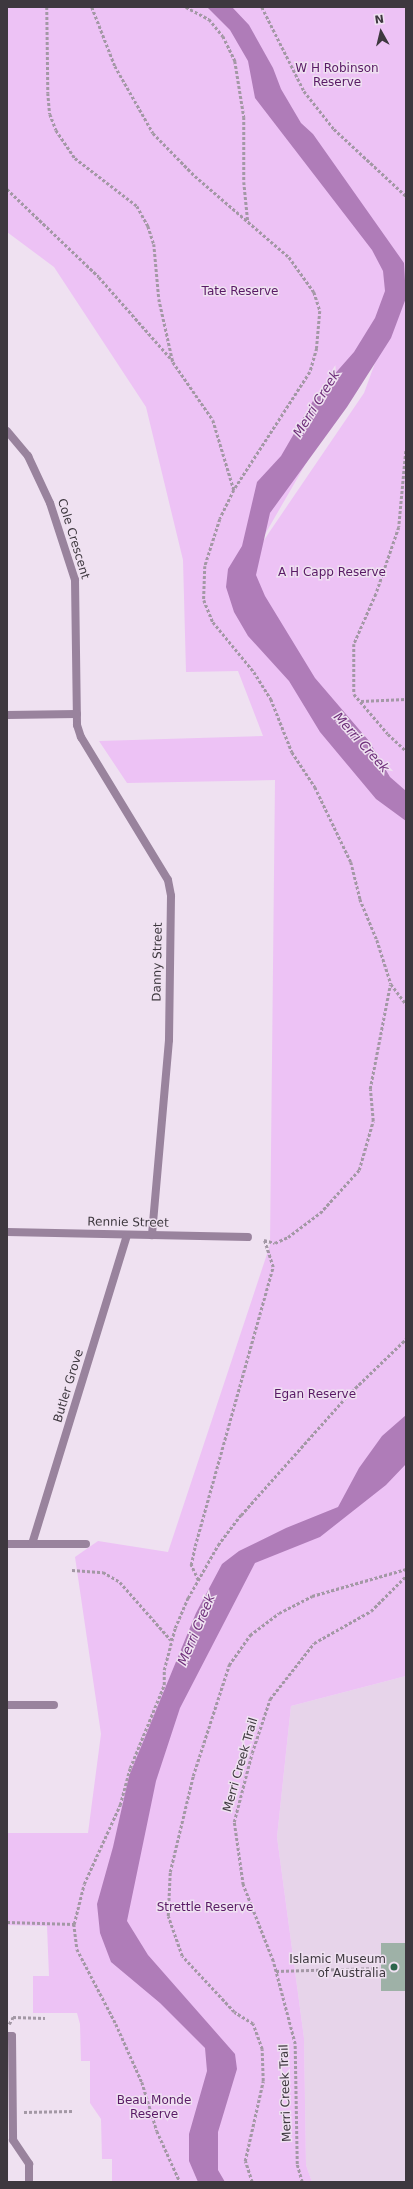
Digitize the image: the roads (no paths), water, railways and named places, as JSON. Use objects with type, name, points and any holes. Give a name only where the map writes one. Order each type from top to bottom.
[{"type":"street","name":"Cole Crescent","points":[[7,431],[28,456],[50,503],[74,580],[77,714]]},
{"type":"street","points":[[7,715],[77,714]]},
{"type":"street","name":"Danny Street","points":[[77,714],[81,737],[168,880],[171,896],[169,1040],[152,1235]]},
{"type":"street","name":"Rennie Street","points":[[7,1232],[248,1237]]},
{"type":"street","name":"Butler Grove","points":[[32,1544],[127,1235]]},
{"type":"street","points":[[7,1544],[86,1544]]},
{"type":"street","points":[[7,1705],[54,1705]]},
{"type":"street","points":[[7,2036],[12,2036],[13,2140],[29,2164],[29,2182]]},
{"type":"water","name":"Merri Creek","points":[[207,7],[232,7],[249,25],[273,68],[281,89],[301,123],[313,134],[404,263],[406,298],[391,338],[347,407],[270,513],[256,575],[265,596],[315,678],[369,741],[390,777],[406,791],[406,821],[376,799],[320,732],[289,681],[248,636],[234,612],[226,587],[228,569],[242,546],[257,482],[281,456],[317,394],[354,352],[375,318],[385,291],[383,271],[372,250],[255,98],[248,61],[230,30]]},
{"type":"water","name":"Merri Creek","points":[[406,1415],[406,1464],[386,1485],[320,1537],[255,1563],[180,1708],[156,1781],[127,1921],[148,1955],[235,2054],[237,2069],[218,2132],[218,2170],[225,2182],[198,2182],[189,2161],[189,2134],[207,2071],[205,2048],[160,2003],[111,1962],[100,1933],[97,1904],[113,1847],[129,1776],[196,1613],[222,1564],[239,1551],[286,1528],[338,1507],[359,1468],[382,1436]]},
{"type":"place","name":"Islamic Museum of Australia","points":[[394,1967]]},
{"type":"park label","name":"W H Robinson Reserve","points":[[337,76]]},
{"type":"park label","name":"Tate Reserve","points":[[240,292]]},
{"type":"park label","name":"A H Capp Reserve","points":[[332,573]]},
{"type":"park label","name":"Egan Reserve","points":[[315,1395]]},
{"type":"park label","name":"Strettle Reserve","points":[[205,1908]]},
{"type":"park label","name":"Beau Monde Reserve","points":[[154,2108]]}]
